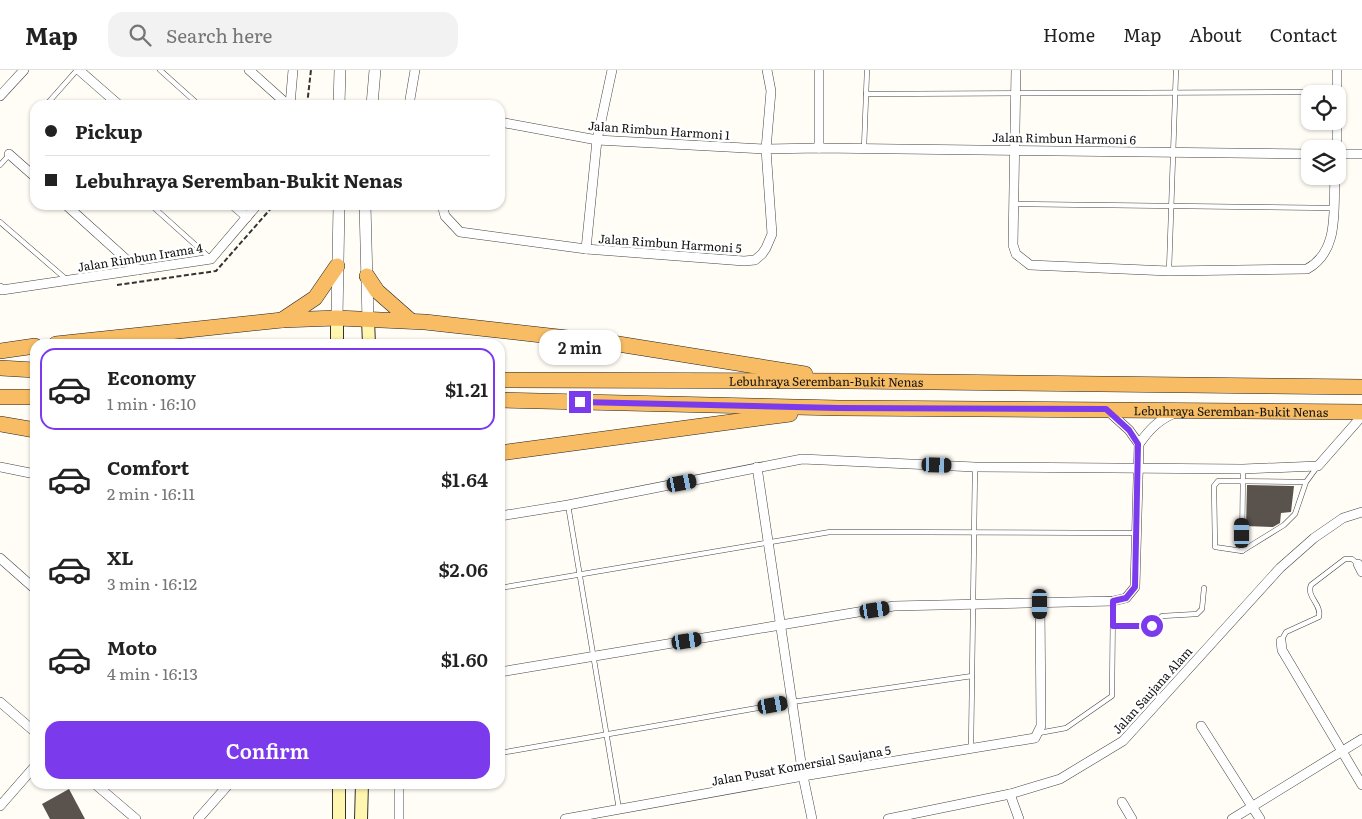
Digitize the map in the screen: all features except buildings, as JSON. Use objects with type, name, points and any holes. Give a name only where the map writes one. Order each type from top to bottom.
[{"type":"highway","points":[[282,320],[315,298],[337,266]]},
{"type":"highway","points":[[367,276],[377,292],[411,321]]},
{"type":"highway","points":[[103,339],[282,320],[336,318],[411,321],[612,343],[852,381]]},
{"type":"highway","points":[[0,351],[30,347]]},
{"type":"highway","points":[[0,368],[30,370]]},
{"type":"highway","name":"Lebuhraya Seremban-Bukit Nenas","points":[[505,380],[852,381],[1362,387]]},
{"type":"highway","points":[[0,397],[30,397]]},
{"type":"highway","name":"Lebuhraya Seremban-Bukit Nenas","points":[[505,400],[838,408],[1362,412]]},
{"type":"highway","points":[[505,452],[838,408]]},
{"type":"highway","points":[[0,424],[30,429]]},
{"type":"main road","points":[[336,318],[337,339]]},
{"type":"main road","points":[[368,320],[369,339]]},
{"type":"main road","points":[[339,789],[339,819]]},
{"type":"main road","points":[[361,819],[362,789]]},
{"type":"street","points":[[0,96],[24,70]]},
{"type":"street","points":[[78,70],[113,100]]},
{"type":"street","points":[[249,70],[283,100]]},
{"type":"street","points":[[290,100],[293,70]]},
{"type":"street","points":[[339,100],[340,70]]},
{"type":"street","points":[[372,100],[375,70]]},
{"type":"street","points":[[410,100],[414,70]]},
{"type":"street","points":[[443,210],[445,216],[460,232],[586,249],[597,140],[612,70]]},
{"type":"street","points":[[766,70],[771,91],[766,149]]},
{"type":"street","points":[[819,70],[819,148]]},
{"type":"street","points":[[1016,70],[1013,245],[1016,254],[1030,265],[1169,271],[1307,269],[1318,263],[1326,252],[1332,238],[1334,185]]},
{"type":"street","points":[[1337,70],[1337,85]]},
{"type":"street","name":"Jalan Rimbun Harmoni 1","points":[[505,123],[597,140],[766,149],[819,148]]},
{"type":"street","name":"Jalan Rimbun Harmoni 6","points":[[819,148],[1301,154]]},
{"type":"street","name":"Jalan Rimbun Harmoni 5","points":[[586,249],[744,261],[755,260],[766,248],[772,234],[766,149]]},
{"type":"street","points":[[9,154],[30,173]]},
{"type":"street","points":[[1346,154],[1362,154]]},
{"type":"street","points":[[72,210],[138,270]]},
{"type":"street","points":[[239,210],[247,217]]},
{"type":"street","name":"Jalan Rimbun Irama 4","points":[[1,289],[211,259],[253,210]]},
{"type":"street","points":[[336,318],[339,210]]},
{"type":"street","points":[[364,210],[368,320]]},
{"type":"street","points":[[505,671],[894,606],[1040,604],[1113,601],[1126,598],[1135,587],[1138,444],[1129,430],[1106,409]]},
{"type":"street","points":[[1138,444],[1162,418],[1182,410]]},
{"type":"street","points":[[505,515],[568,506],[758,467],[802,460],[975,467],[1242,469],[1318,466],[1362,416]]},
{"type":"street","points":[[0,467],[30,473]]},
{"type":"street","points":[[758,467],[803,776],[812,819]]},
{"type":"street","name":"Jalan Saujana Alam","points":[[888,819],[1010,794],[1060,779],[1123,741],[1280,568],[1314,538],[1343,518],[1362,512]]},
{"type":"street","points":[[0,558],[30,585]]},
{"type":"street","points":[[1039,733],[1041,726],[1040,604]]},
{"type":"street","points":[[1281,641],[1282,650],[1362,785]]},
{"type":"street","points":[[0,702],[30,728]]},
{"type":"street","points":[[1201,726],[1260,819]]},
{"type":"street","name":"Jalan Pusat Komersial Saujana 5","points":[[565,819],[803,776],[1035,738],[1039,733]]},
{"type":"street","points":[[1232,819],[1362,739]]},
{"type":"street","points":[[0,806],[30,772]]},
{"type":"street","points":[[101,789],[136,819]]},
{"type":"street","points":[[198,819],[225,789]]},
{"type":"street","points":[[399,789],[399,819]]},
{"type":"street","points":[[1010,794],[1018,819]]},
{"type":"street","points":[[1122,802],[1132,819]]},
{"type":"lane","points":[[51,100],[78,70]]},
{"type":"lane","points":[[160,70],[193,100]]},
{"type":"lane","points":[[864,148],[867,70]]},
{"type":"lane","points":[[1169,271],[1176,70]]},
{"type":"lane","points":[[866,94],[1301,93]]},
{"type":"lane","points":[[0,165],[9,154]]},
{"type":"lane","points":[[1013,204],[1333,208]]},
{"type":"lane","points":[[157,210],[211,259]]},
{"type":"lane","points":[[0,222],[67,280]]},
{"type":"lane","points":[[1306,482],[1218,481],[1214,486],[1214,545],[1217,549],[1242,551],[1273,533],[1295,514],[1306,482],[1318,466]]},
{"type":"lane","points":[[971,749],[975,467]]},
{"type":"lane","points":[[1242,469],[1242,551]]},
{"type":"lane","points":[[568,506],[619,809]]},
{"type":"lane","points":[[505,587],[830,532],[1136,533]]},
{"type":"lane","points":[[1281,641],[1286,632],[1319,617],[1319,608],[1310,594],[1311,586],[1345,559],[1352,559],[1360,568]]},
{"type":"lane","points":[[1113,626],[1152,626],[1162,616],[1197,614],[1202,609],[1204,588]]},
{"type":"lane","points":[[1039,733],[1066,728],[1110,698],[1113,601]]},
{"type":"lane","points":[[505,752],[792,702],[972,676]]},
{"type":"path","points":[[308,100],[311,70]]},
{"type":"route","points":[[580,402],[838,408],[1106,409],[1129,430],[1138,444],[1135,587],[1126,598],[1113,601],[1113,626],[1152,626]]}]
